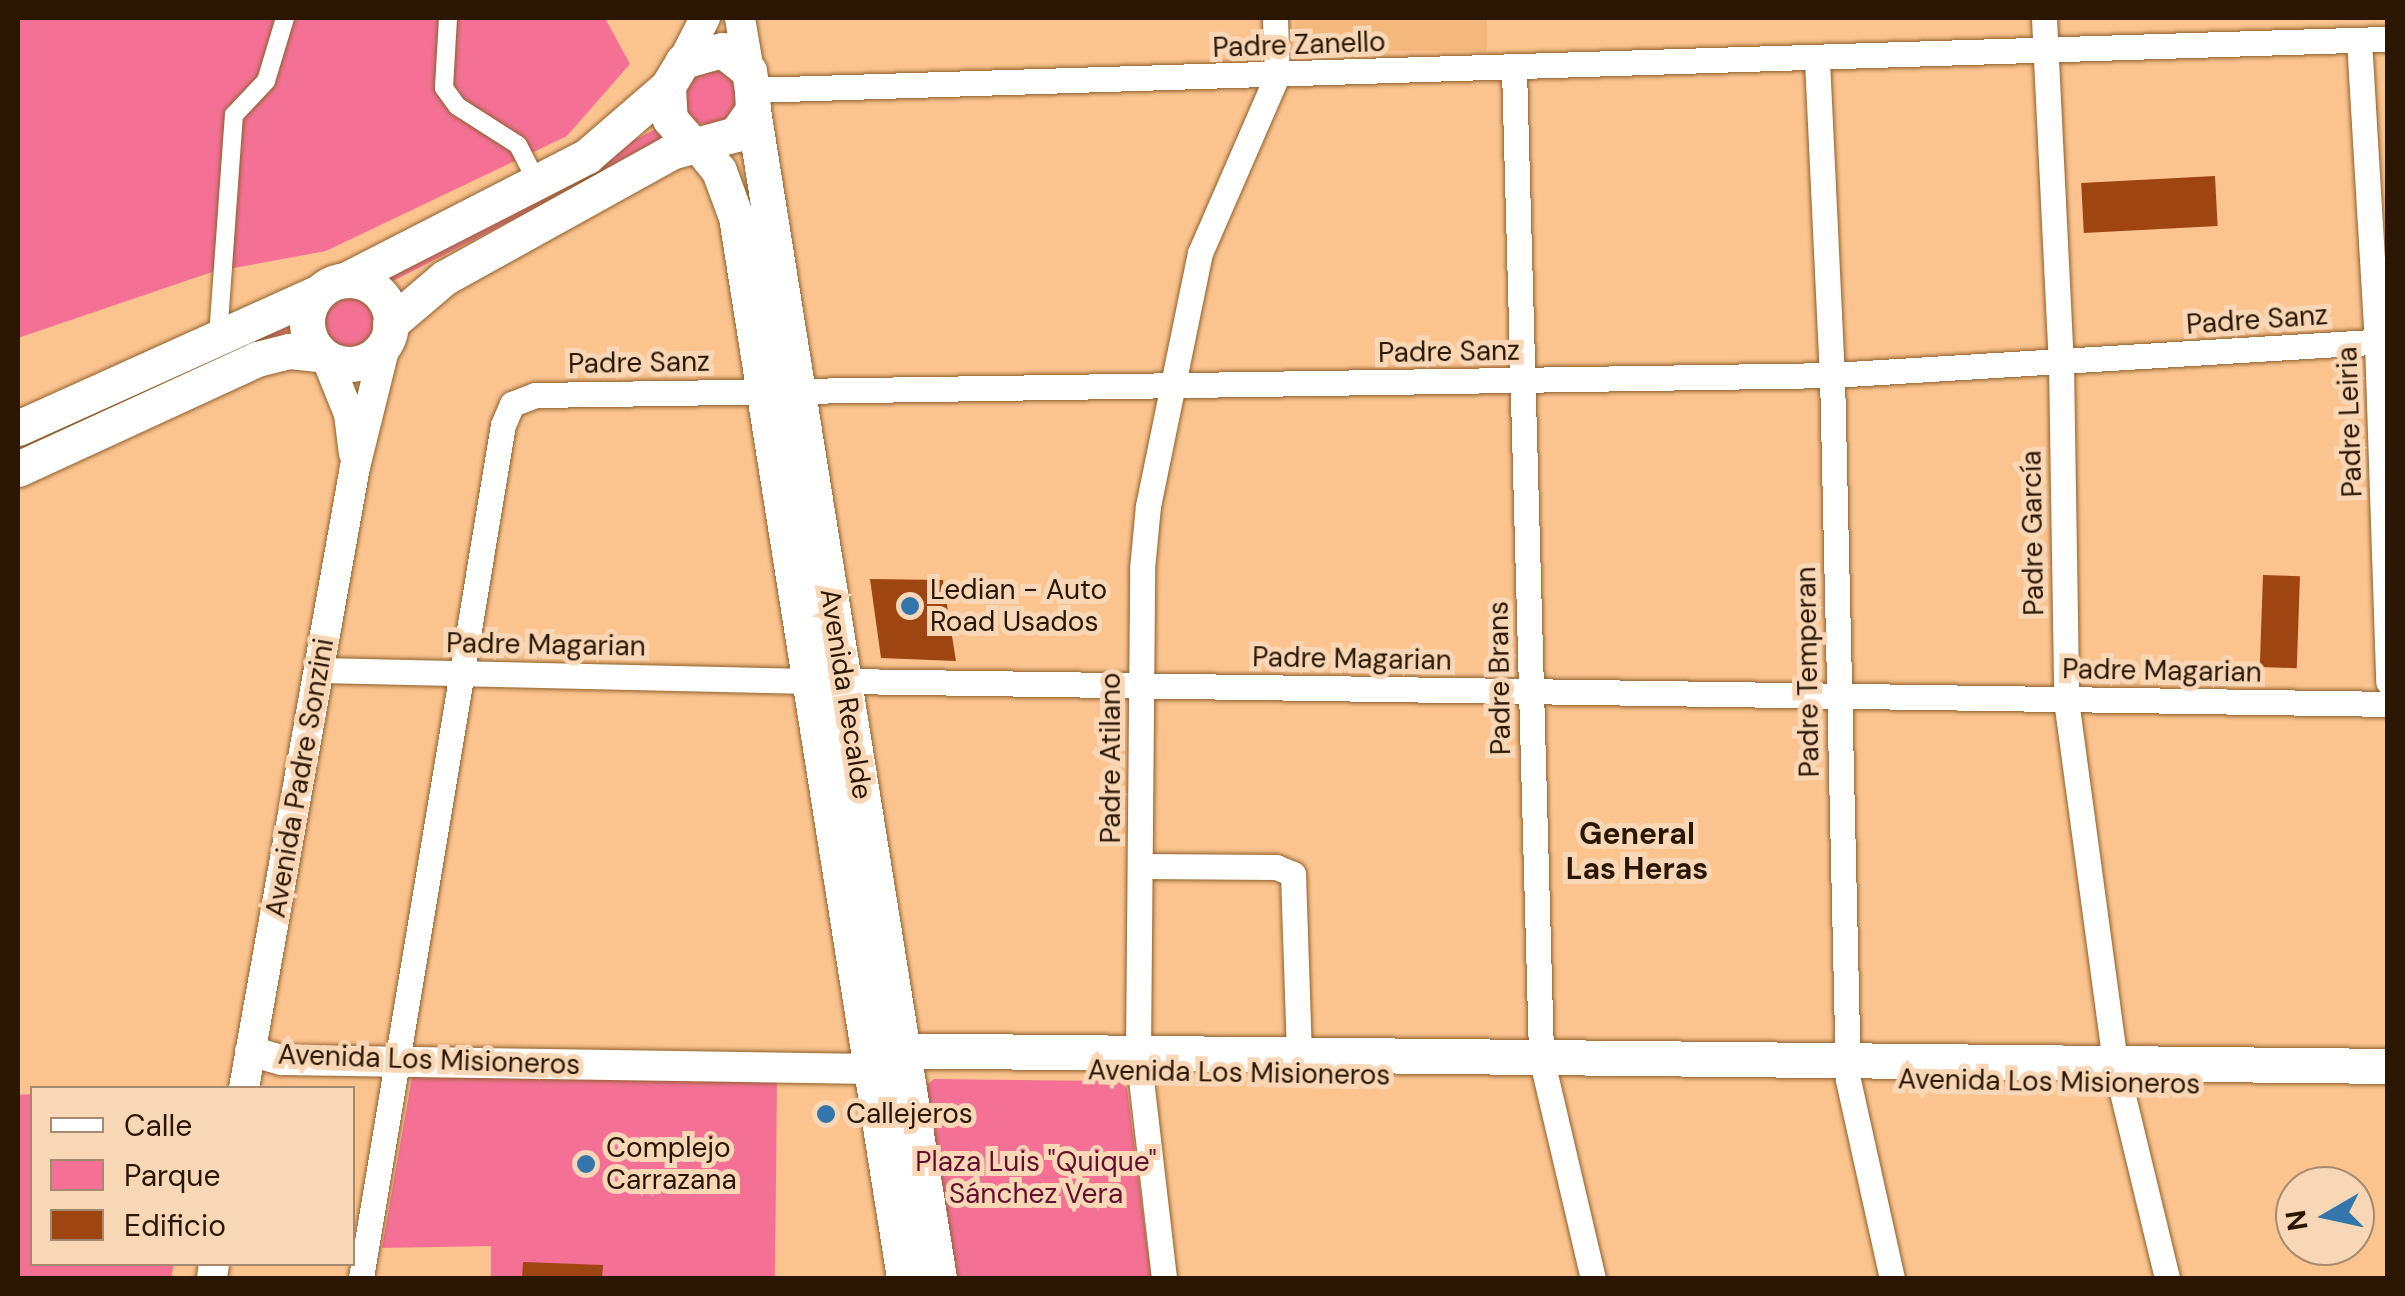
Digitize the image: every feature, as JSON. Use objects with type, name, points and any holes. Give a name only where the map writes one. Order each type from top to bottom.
[{"type":"main road","points":[[18,428],[332,286],[538,184],[620,134],[675,74],[722,50],[751,91],[736,134],[696,146],[444,278],[358,363],[290,351],[257,359],[18,469]]},
{"type":"main road","points":[[675,74],[670,118],[696,146]]},
{"type":"main road","name":"Avenida Recalde","points":[[751,91],[781,390],[827,681],[887,1059],[939,1278]]},
{"type":"main road","name":"Avenida Recalde","points":[[696,146],[719,171],[736,217],[781,390]]},
{"type":"main road","points":[[332,286],[372,287],[389,331]]},
{"type":"main road","points":[[323,355],[307,318],[332,286]]},
{"type":"main road","name":"Avenida Los Misioneros","points":[[1139,1062],[1299,1054],[1542,1066]]},
{"type":"main road","name":"Avenida Recalde","points":[[887,1059],[904,1278]]},
{"type":"main road","name":"Avenida Los Misioneros","points":[[887,1059],[2119,1073],[2388,1085]]},
{"type":"main road","name":"Avenida Los Misioneros","points":[[2119,1073],[2388,1066]]},
{"type":"street","points":[[218,337],[234,116],[266,81],[285,18]]},
{"type":"street","points":[[448,18],[444,88],[457,106],[518,145],[538,184]]},
{"type":"street","points":[[675,74],[705,18]]},
{"type":"street","name":"Avenida Recalde","points":[[740,18],[751,91]]},
{"type":"street","name":"Padre Atilano","points":[[1164,1278],[1139,1062],[1141,684],[1148,506],[1200,253],[1277,76],[1275,18]]},
{"type":"street","name":"Padre García","points":[[2044,18],[2061,363],[2066,700],[2119,1073],[2168,1278]]},
{"type":"street","name":"Padre Zanello","points":[[751,91],[1514,70],[2388,39]]},
{"type":"street","name":"Padre Leiria","points":[[2359,40],[2382,342],[2388,682]]},
{"type":"street","name":"Padre Temperan","points":[[1817,60],[1832,375],[1847,1070],[1892,1278]]},
{"type":"street","name":"Padre Brans","points":[[1514,70],[1542,1066],[1593,1278]]},
{"type":"street","name":"Avenida Padre Sonzini","points":[[244,1086],[355,467],[389,331]]},
{"type":"street","name":"Padre Sanz","points":[[463,674],[503,426],[512,404],[535,395],[1832,375],[2382,342]]},
{"type":"street","name":"Avenida Padre Sonzini","points":[[323,355],[349,414],[355,467]]},
{"type":"street","name":"Padre Magarian","points":[[319,670],[1530,693],[2388,704]]},
{"type":"street","points":[[361,1278],[463,674]]},
{"type":"street","points":[[1141,866],[1276,867],[1293,874],[1299,1054]]},
{"type":"street","name":"Avenida Los Misioneros","points":[[250,1051],[285,1042],[398,1052],[887,1059]]},
{"type":"shaded area","points":[[1295,18],[1487,18],[1487,51],[1295,51]]},
{"type":"green space","points":[[18,18],[605,18],[630,64],[567,136],[326,251],[212,272],[18,338]]},
{"type":"green space","points":[[709,69],[729,77],[737,97],[729,117],[709,125],[689,117],[681,97],[689,77]]},
{"type":"green space","points":[[656,129],[663,143],[388,284],[381,269]]},
{"type":"green space","points":[[348,297],[368,305],[376,325],[368,345],[348,353],[328,345],[320,325],[328,305]]},
{"type":"green space","points":[[298,318],[299,327],[18,453],[18,441]]},
{"type":"green space","name":"Complejo Carrazana","points":[[412,1077],[777,1082],[775,1278],[491,1278],[491,1246],[382,1248]]},
{"type":"green space","name":"Plaza Luis \"Quique\" Sánchez Vera","points":[[934,1079],[1117,1081],[1127,1088],[1151,1278],[951,1278],[924,1087]]},
{"type":"green space","points":[[30,1094],[30,1266],[174,1266],[171,1278],[18,1278],[18,1095]]},
{"type":"building","points":[[2215,176],[2218,226],[2084,233],[2081,183]]},
{"type":"building","points":[[2263,575],[2300,576],[2297,668],[2260,667]]},
{"type":"building","name":"Ledian - Auto Road Usados","points":[[870,579],[943,580],[956,661],[881,658]]},
{"type":"building","points":[[523,1262],[603,1265],[602,1278],[522,1278]]},
{"type":"place","name":"Ledian - Auto Road Usados","points":[[910,606]]},
{"type":"place","name":"Callejeros","points":[[826,1114]]},
{"type":"place","name":"Complejo Carrazana","points":[[586,1164]]},
{"type":"district","name":"General Las Heras","points":[[1637,851]]}]
